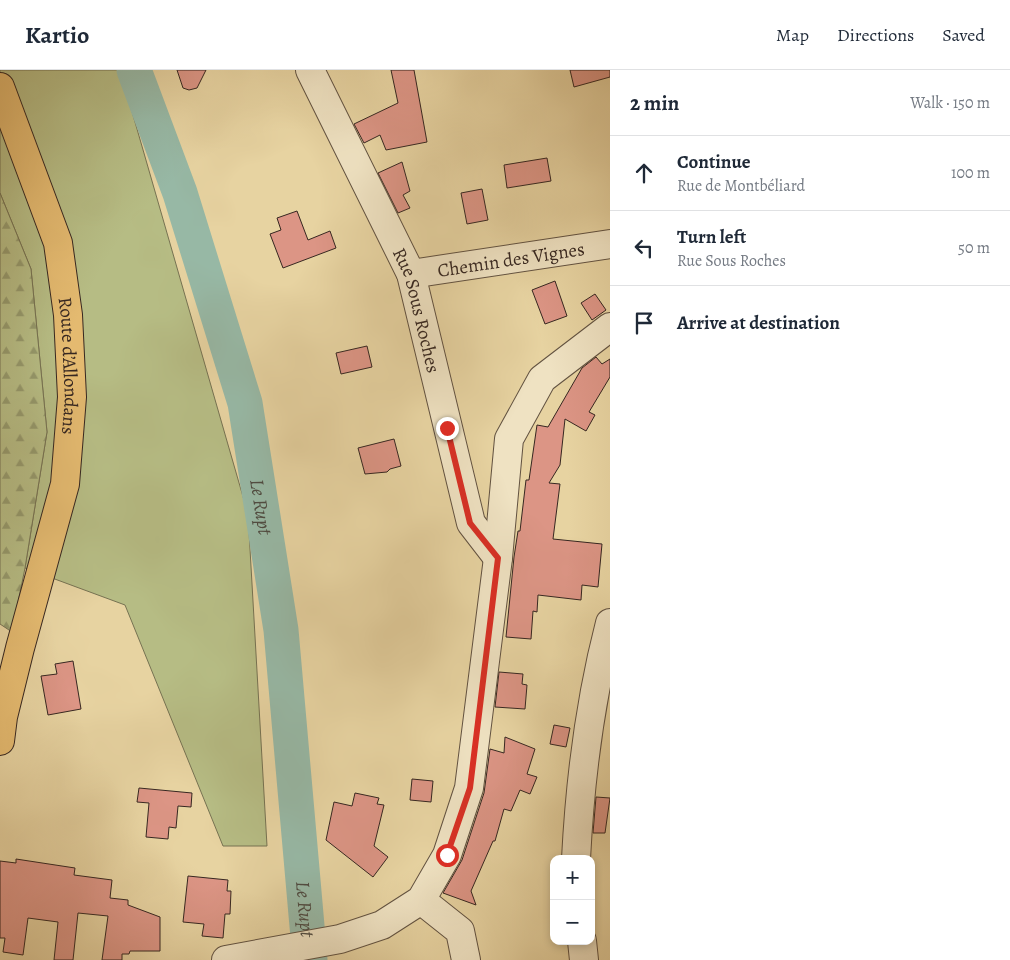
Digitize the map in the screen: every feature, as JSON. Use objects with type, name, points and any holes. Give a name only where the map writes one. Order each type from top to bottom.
[{"type":"main road","name":"Route d’Allondans","points":[[0,87],[58,243],[68,316],[72,397],[65,484],[1,725]]},
{"type":"street","name":"Rue Sous Roches","points":[[310,70],[411,274],[470,523],[498,558]]},
{"type":"street","name":"Chemin des Vignes","points":[[411,274],[610,244]]},
{"type":"street","points":[[226,960],[276,950],[342,950],[421,900],[447,855],[470,788],[498,558],[509,439],[542,379],[610,328]]},
{"type":"street","points":[[576,855],[579,799],[600,660],[610,623]]},
{"type":"street","points":[[421,900],[460,931],[466,960]]},
{"type":"street","points":[[582,945],[584,960]]},
{"type":"green space","points":[[0,70],[120,70],[248,514],[267,846],[223,846],[125,605],[25,568],[47,432],[31,269],[0,193]]},
{"type":"green space","points":[[0,193],[31,269],[47,432],[25,568],[12,632],[0,624]]},
{"type":"building","points":[[177,70],[206,70],[197,88],[189,90],[183,88]]},
{"type":"building","points":[[391,70],[414,70],[427,142],[386,150],[380,135],[364,143],[354,124],[398,103]]},
{"type":"building","points":[[570,70],[610,70],[610,77],[574,87]]},
{"type":"building","points":[[547,158],[551,181],[507,188],[504,165]]},
{"type":"building","points":[[402,162],[410,191],[403,195],[410,208],[398,213],[378,173]]},
{"type":"building","points":[[482,189],[488,220],[467,224],[461,193]]},
{"type":"building","points":[[297,211],[308,240],[330,231],[336,248],[283,268],[270,234],[281,230],[277,218]]},
{"type":"building","points":[[555,281],[567,316],[545,324],[532,290]]},
{"type":"building","points":[[595,294],[606,310],[592,320],[581,303]]},
{"type":"building","points":[[367,346],[372,367],[341,374],[336,353]]},
{"type":"building","points":[[596,357],[602,364],[610,359],[610,377],[589,412],[595,415],[586,431],[565,419],[560,465],[549,483],[560,484],[553,539],[602,544],[598,587],[582,585],[581,600],[538,595],[537,612],[533,611],[531,639],[506,637],[514,557],[518,531],[520,531],[526,480],[529,480],[537,425],[548,427],[582,368]]},
{"type":"building","points":[[394,439],[401,466],[390,469],[387,472],[365,474],[358,448]]},
{"type":"building","points":[[73,661],[81,709],[48,715],[41,676],[57,674],[55,664]]},
{"type":"building","points":[[499,672],[523,674],[522,684],[527,685],[525,709],[495,707]]},
{"type":"building","points":[[554,725],[570,728],[566,747],[550,744]]},
{"type":"building","points":[[505,737],[535,749],[527,774],[537,777],[530,794],[520,790],[511,811],[504,809],[495,841],[493,841],[471,891],[476,905],[443,893],[462,860],[484,793],[490,749],[504,753]]},
{"type":"building","points":[[412,779],[433,781],[431,802],[410,800]]},
{"type":"building","points":[[139,788],[192,793],[191,807],[178,806],[176,828],[169,827],[168,839],[146,837],[149,803],[137,802]]},
{"type":"building","points":[[355,793],[379,798],[377,804],[384,805],[374,846],[388,857],[373,877],[326,840],[334,802],[352,806]]},
{"type":"building","points":[[596,797],[610,798],[605,833],[593,833]]},
{"type":"building","points":[[16,859],[75,868],[74,875],[112,880],[110,898],[128,900],[128,905],[160,917],[160,951],[130,951],[129,954],[122,954],[122,960],[102,960],[108,916],[78,913],[73,960],[54,960],[58,922],[28,918],[23,955],[3,952],[5,938],[0,938],[0,861],[16,863]]},
{"type":"building","points":[[188,876],[228,880],[227,891],[231,891],[230,914],[225,914],[223,938],[202,936],[204,924],[183,922]]},
{"type":"waterway","name":"Le Rupt","points":[[134,70],[180,193],[245,403],[281,630],[310,960]]},
{"type":"route","points":[[447,428],[470,523],[498,558],[470,788],[447,855]]}]
